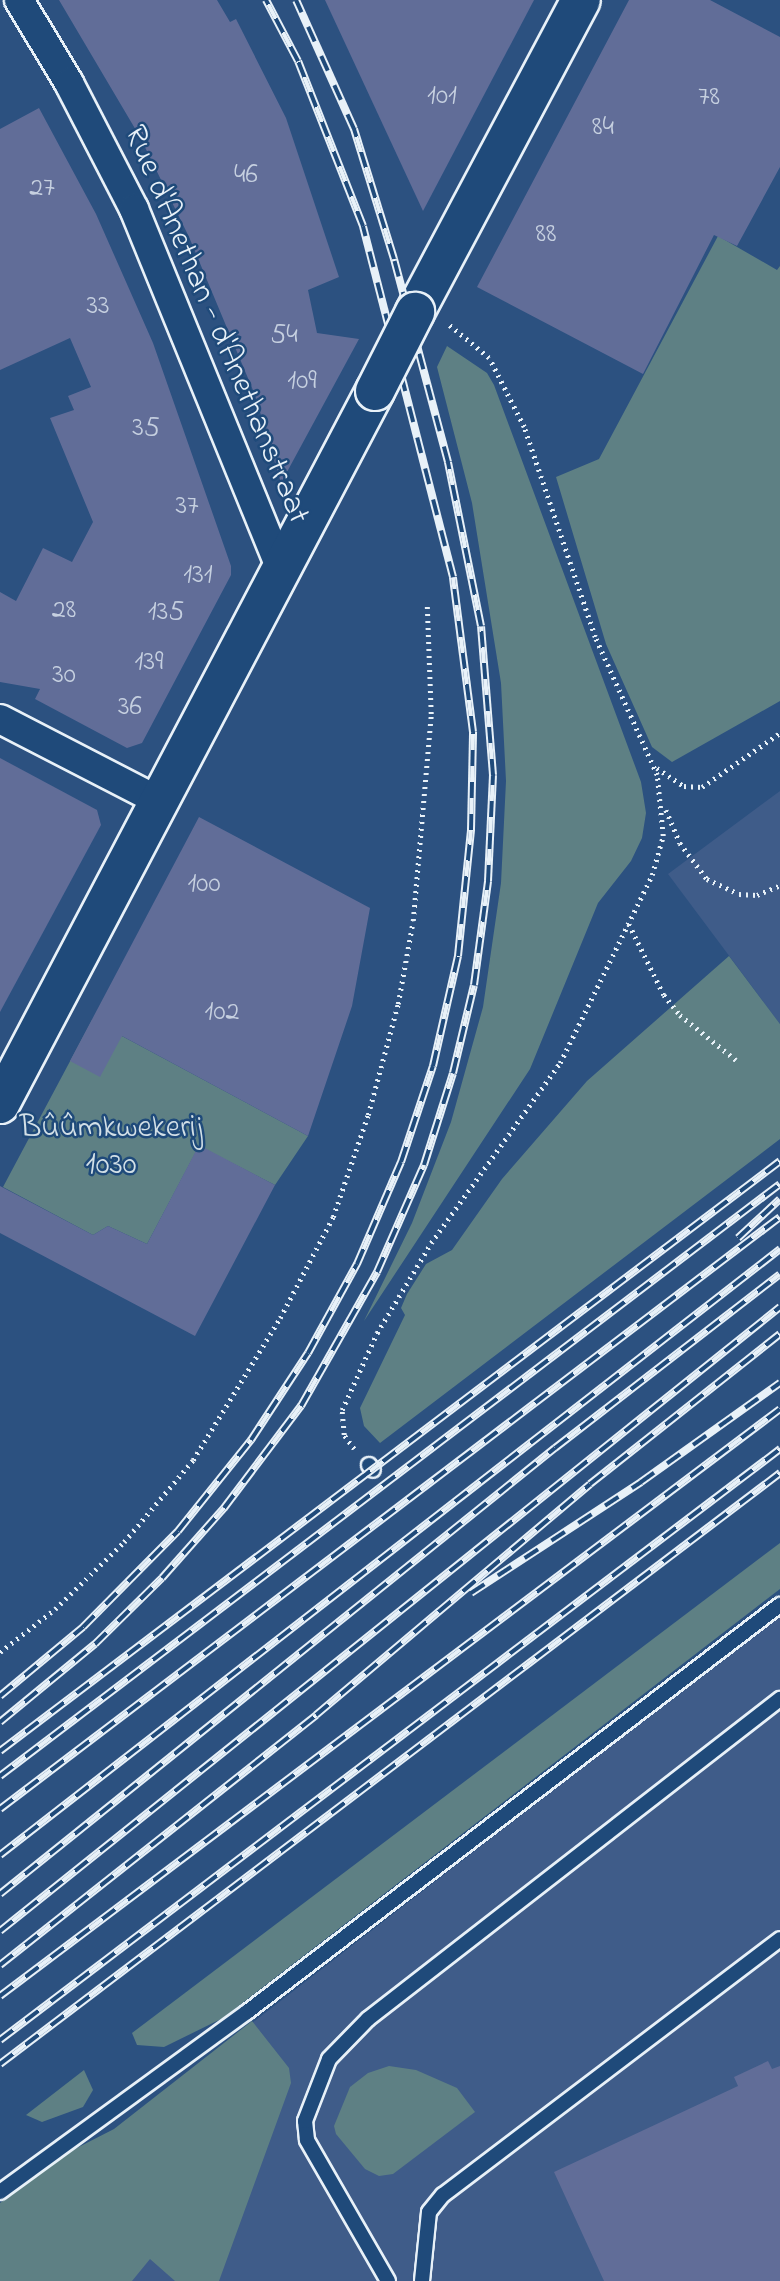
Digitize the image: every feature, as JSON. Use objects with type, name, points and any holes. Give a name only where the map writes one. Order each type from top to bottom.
[{"type":"street","name":"Rue d'Anethan - d'Anethanstraat","points":[[19,0],[69,83],[134,209],[281,569]]},
{"type":"street","points":[[0,1104],[157,800],[581,0]]},
{"type":"street","points":[[0,719],[157,800]]},
{"type":"lane","points":[[0,2192],[247,2012],[780,1605]]},
{"type":"lane","points":[[388,2281],[307,2140],[304,2121],[329,2059],[360,2025],[780,1699]]},
{"type":"lane","points":[[422,2281],[429,2212],[443,2195],[780,1939]]},
{"type":"path","points":[[416,310],[455,329],[489,358],[506,387],[545,480],[595,637],[651,760],[673,831],[707,879],[739,894],[757,895],[780,885]]},
{"type":"path","points":[[0,1652],[55,1609],[124,1542],[193,1460],[280,1318],[333,1217],[371,1103],[398,1004],[413,921],[431,714],[427,605]]},
{"type":"path","points":[[651,760],[668,779],[684,786],[702,787],[780,733]]},
{"type":"path","points":[[371,1467],[344,1435],[342,1410],[377,1333],[431,1243],[537,1101],[629,923],[660,855],[661,789]]},
{"type":"path","points":[[629,923],[664,995],[680,1015],[736,1059]]},
{"type":"shaded area","points":[[780,791],[780,1024],[668,874]]},
{"type":"shaded area","points":[[780,1615],[780,2281],[44,2281],[85,2152]]},
{"type":"green space","points":[[718,236],[777,270],[780,266],[780,701],[672,762],[652,747],[606,644],[556,477],[599,459]]},
{"type":"green space","points":[[447,346],[487,373],[494,385],[641,782],[646,813],[642,838],[631,861],[598,903],[530,1069],[364,1321],[412,1223],[451,1122],[483,1007],[501,883],[506,781],[501,683],[472,503],[437,367]]},
{"type":"green space","points":[[729,956],[780,1024],[780,1139],[380,1443],[364,1426],[360,1408],[405,1315],[401,1308],[407,1294],[426,1264],[452,1250],[502,1179],[587,1081]]},
{"type":"green space","name":"Bûûmkwekerij 1030","points":[[92,1020],[308,1136],[275,1185],[199,1146],[147,1244],[108,1226],[93,1235],[3,1187]]},
{"type":"green space","points":[[780,1543],[780,1589],[223,2018],[164,2047],[137,2045],[132,2033]]},
{"type":"green space","points":[[252,2021],[289,2068],[291,2083],[219,2281],[175,2281],[150,2259],[132,2281],[0,2281],[0,2203],[69,2152],[114,2129]]},
{"type":"green space","points":[[389,2066],[416,2070],[457,2088],[475,2112],[393,2174],[379,2176],[365,2169],[336,2134],[334,2126],[350,2087],[368,2073]]},
{"type":"green space","points":[[84,2070],[93,2090],[83,2107],[42,2122],[26,2115]]},
{"type":"building","points":[[59,0],[217,0],[230,22],[236,19],[286,118],[339,277],[308,290],[317,333],[359,339],[281,483],[255,395],[189,237],[140,137]]},
{"type":"building","points":[[325,0],[534,0],[423,211]]},
{"type":"building","points":[[629,0],[710,0],[780,37],[780,167],[737,246],[714,235],[643,374],[477,287]]},
{"type":"building","points":[[39,108],[96,214],[153,343],[231,566],[231,575],[142,743],[127,748],[35,699],[40,689],[0,682],[0,592],[16,601],[43,548],[72,562],[93,522],[50,418],[74,410],[68,396],[91,387],[70,338],[0,370],[0,129]]},
{"type":"building","points":[[0,758],[97,810],[101,825],[0,1012]]},
{"type":"building","points":[[199,817],[370,908],[352,1006],[308,1136],[122,1036],[100,1077],[70,1061]]},
{"type":"building","points":[[199,1145],[275,1185],[195,1336],[0,1233],[0,1186],[93,1235],[108,1226],[147,1244]]},
{"type":"building","points":[[768,2061],[772,2069],[780,2066],[780,2281],[604,2281],[554,2172],[738,2086],[734,2077]]},
{"type":"railway","points":[[0,1696],[83,1627],[178,1531],[251,1440],[308,1353],[357,1264],[401,1162],[433,1066],[458,956],[471,830],[473,732],[453,577],[363,226],[298,61],[266,0]]},
{"type":"railway","points":[[0,1722],[95,1644],[162,1578],[224,1508],[301,1406],[377,1272],[424,1165],[453,1073],[474,985],[488,881],[493,775],[481,626],[448,462],[394,259],[354,129],[296,0]]},
{"type":"railway","points":[[0,1751],[780,1161]]},
{"type":"railway","points":[[0,1776],[780,1184]]},
{"type":"railway","points":[[738,1238],[780,1199]]},
{"type":"railway","points":[[0,1809],[780,1217]]},
{"type":"railway","points":[[0,1855],[780,1249]]},
{"type":"railway","points":[[0,1894],[555,1448],[780,1274]]},
{"type":"railway","points":[[0,1931],[780,1307]]},
{"type":"railway","points":[[0,1965],[316,1715],[590,1484],[780,1334]]},
{"type":"railway","points":[[471,1593],[641,1482],[780,1383]]},
{"type":"railway","points":[[0,1996],[780,1409]]},
{"type":"railway","points":[[0,2040],[780,1449]]},
{"type":"railway","points":[[0,2064],[780,1473]]}]
